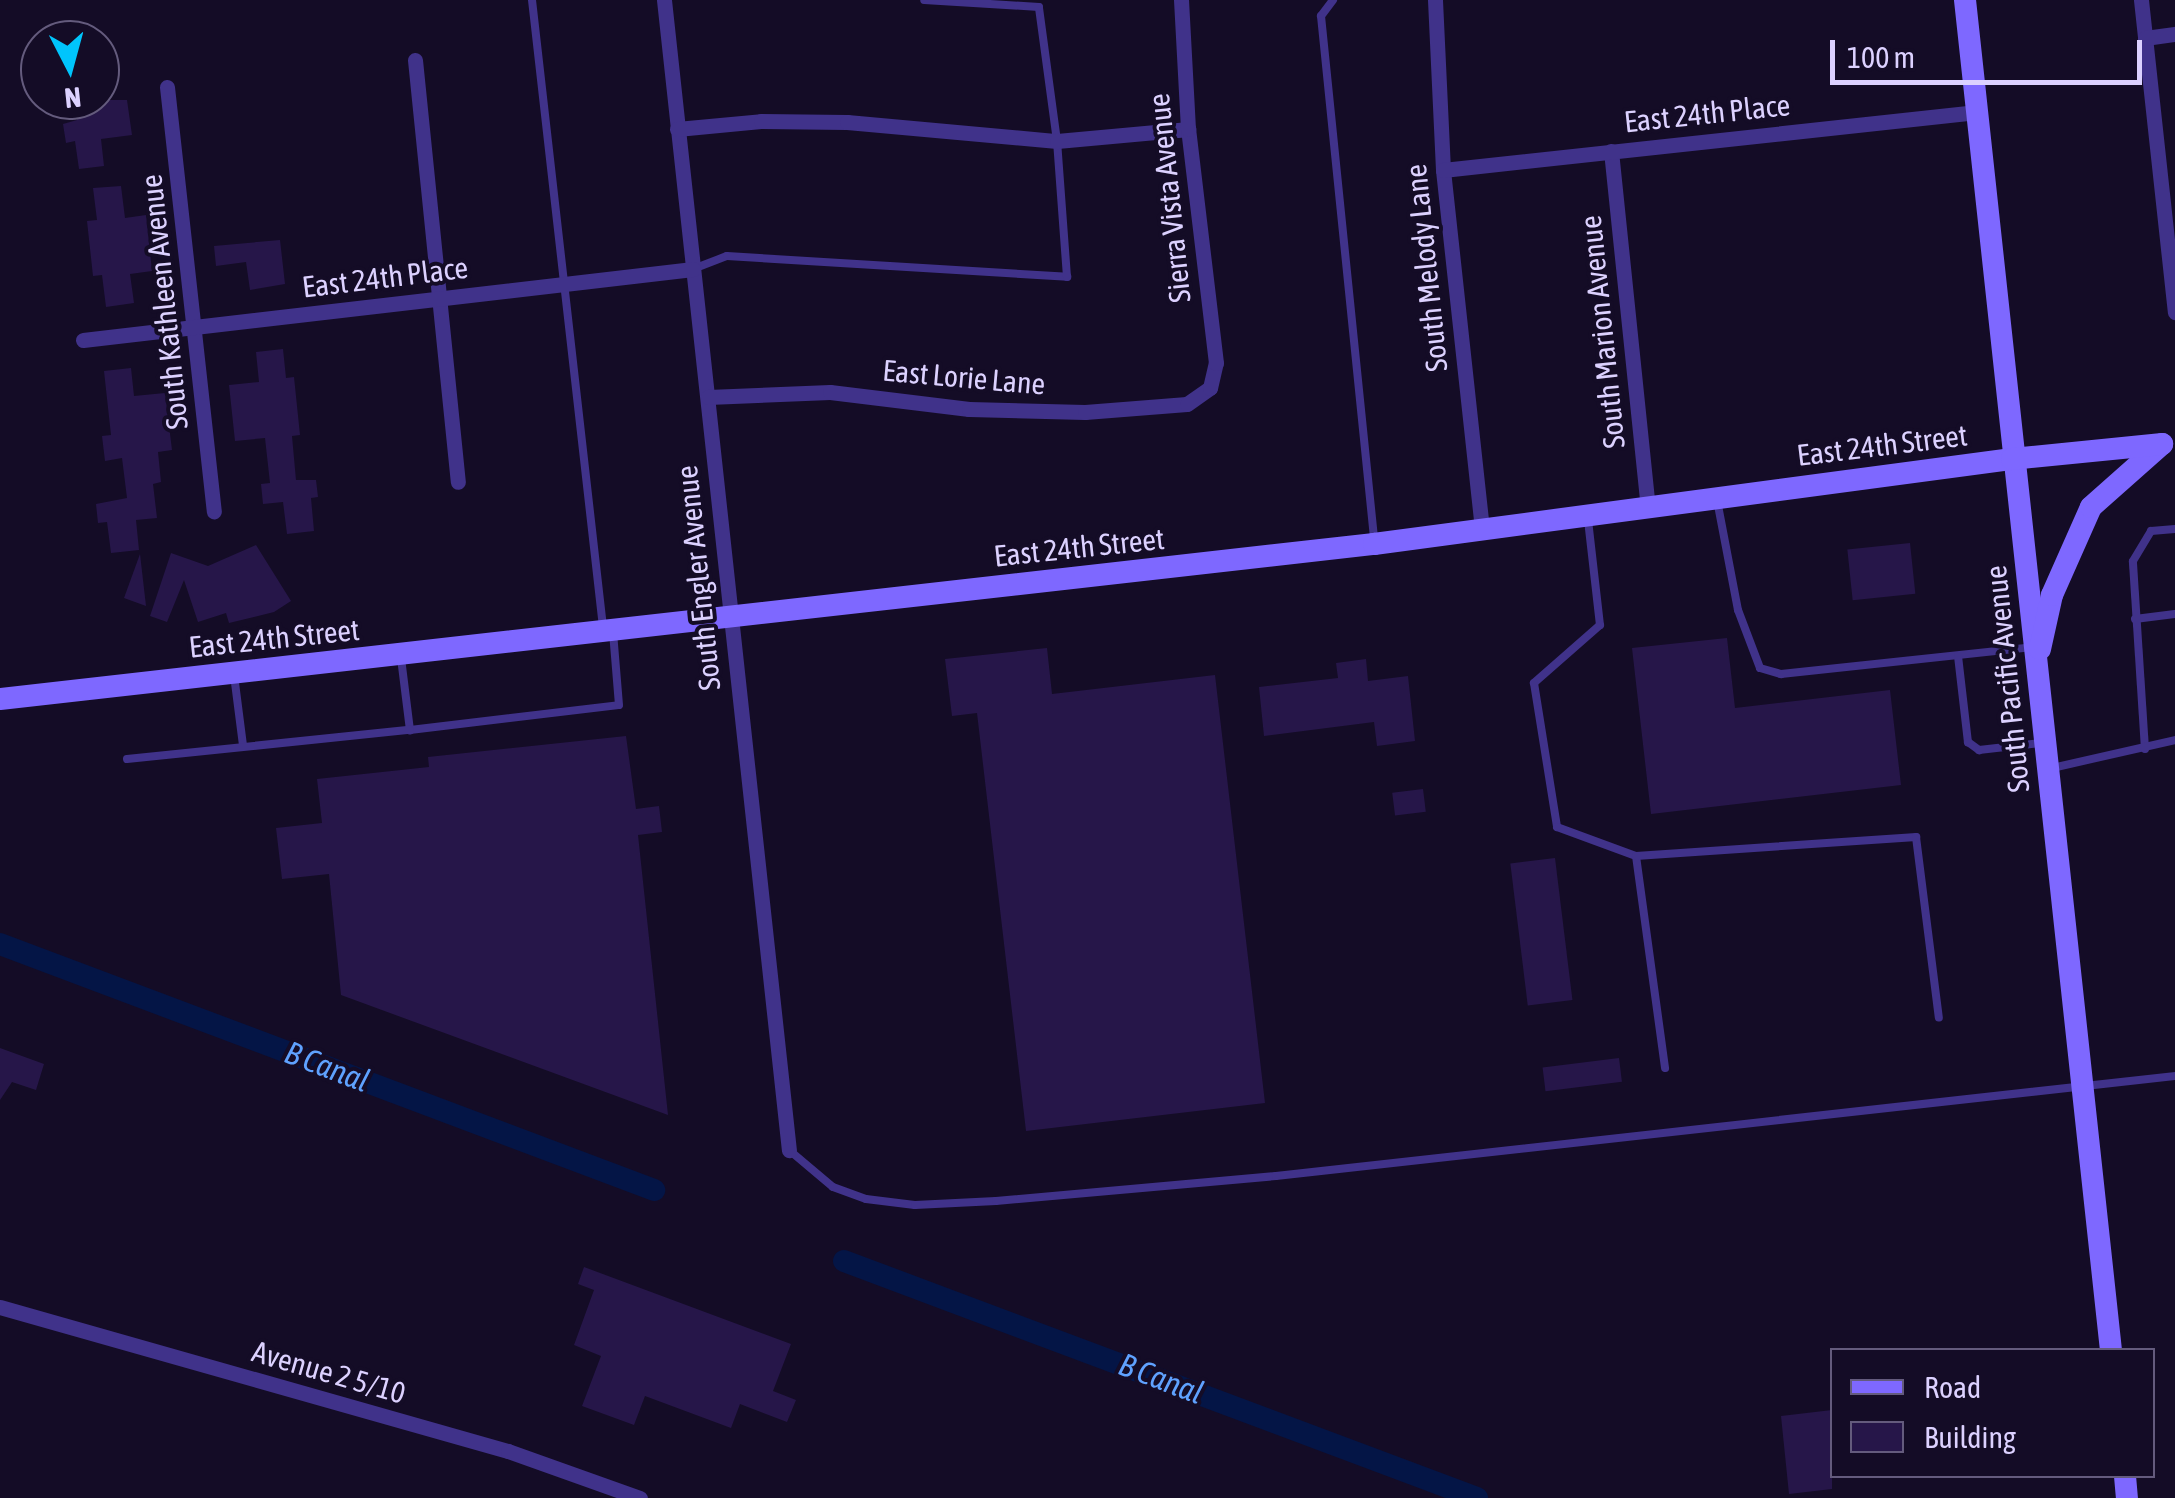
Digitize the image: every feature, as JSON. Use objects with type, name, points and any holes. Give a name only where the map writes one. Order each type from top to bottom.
[{"type":"main road","name":"South Pacific Avenue","points":[[1965,0],[2111,1348]]},
{"type":"main road","name":"East 24th Street","points":[[0,699],[1374,544],[2012,459],[2162,444],[2091,508],[2052,595],[2034,657]]},
{"type":"street","name":"South Engler Avenue","points":[[664,0],[789,1150]]},
{"type":"street","name":"Sierra Vista Avenue","points":[[1180,0],[1188,130],[1216,363],[1210,388]]},
{"type":"street","name":"South Melody Lane","points":[[1435,0],[1443,170],[1482,530]]},
{"type":"street","points":[[2140,0],[2167,163],[2175,312]]},
{"type":"street","points":[[2145,38],[2175,34]]},
{"type":"street","points":[[415,60],[458,482]]},
{"type":"street","name":"South Kathleen Avenue","points":[[168,87],[214,511]]},
{"type":"street","name":"East 24th Place","points":[[1443,170],[1977,112]]},
{"type":"street","points":[[677,129],[761,122],[847,122],[965,136],[1057,141],[1188,130]]},
{"type":"street","name":"South Marion Avenue","points":[[1611,151],[1648,507]]},
{"type":"street","name":"East 24th Place","points":[[83,340],[693,270]]},
{"type":"street","name":"East Lorie Lane","points":[[708,397],[830,392],[969,409],[1086,412],[1187,404],[1210,388]]},
{"type":"street","name":"Avenue 2 5/10","points":[[0,1307],[508,1451],[640,1498]]},
{"type":"lane","points":[[127,759],[619,705],[564,284],[532,0]]},
{"type":"lane","points":[[693,270],[726,256],[1067,277],[1057,141],[1039,6],[924,0]]},
{"type":"lane","points":[[1334,0],[1320,16],[1374,544]]},
{"type":"lane","points":[[1717,498],[1738,610],[1760,668],[1781,674],[1958,656],[2034,657]]},
{"type":"lane","points":[[1587,515],[1600,626],[1534,683],[1557,827],[1636,856],[1916,837],[1939,1018]]},
{"type":"lane","points":[[2145,749],[2133,561],[2151,532],[2175,529]]},
{"type":"lane","points":[[2134,619],[2175,614]]},
{"type":"lane","points":[[401,654],[410,730]]},
{"type":"lane","points":[[1958,656],[1968,742],[1980,750],[2045,743]]},
{"type":"lane","points":[[234,672],[243,745]]},
{"type":"lane","points":[[2048,768],[2175,740]]},
{"type":"lane","points":[[1636,856],[1665,1068]]},
{"type":"lane","points":[[789,1150],[833,1187],[866,1199],[916,1204],[996,1201],[1276,1176],[2175,1076]]},
{"type":"building","points":[[120,100],[127,100],[132,135],[101,139],[104,166],[79,169],[75,141],[66,143],[63,124],[77,120],[120,120]]},
{"type":"building","points":[[121,186],[125,218],[146,215],[152,271],[130,274],[134,303],[106,307],[102,275],[93,276],[87,221],[97,220],[93,188]]},
{"type":"building","points":[[280,240],[285,284],[250,290],[246,262],[216,266],[214,246]]},
{"type":"building","points":[[283,349],[286,378],[294,377],[300,435],[292,436],[296,480],[316,480],[318,497],[311,498],[314,531],[287,534],[283,502],[263,504],[261,484],[270,483],[265,438],[235,441],[229,385],[259,382],[256,352]]},
{"type":"building","points":[[131,368],[134,396],[165,393],[172,450],[158,452],[161,482],[153,484],[157,518],[136,520],[139,550],[111,553],[107,522],[98,523],[96,504],[127,498],[122,458],[105,461],[102,436],[111,435],[104,371]]},
{"type":"building","points":[[1910,543],[1915,594],[1853,600],[1847,550]]},
{"type":"building","points":[[256,545],[291,601],[274,612],[229,623],[226,613],[198,622],[184,580],[167,622],[150,616],[171,553],[208,566]]},
{"type":"building","points":[[140,554],[146,606],[124,598]]},
{"type":"building","points":[[1727,638],[1735,708],[1890,690],[1901,785],[1651,814],[1632,648]]},
{"type":"building","points":[[1047,648],[1052,694],[1215,675],[1265,1103],[1026,1131],[977,713],[952,716],[945,659]]},
{"type":"building","points":[[1366,659],[1368,681],[1408,676],[1415,741],[1377,746],[1374,722],[1264,736],[1259,687],[1338,678],[1336,663]]},
{"type":"building","points":[[626,736],[636,809],[659,806],[662,832],[638,835],[668,1115],[341,995],[329,874],[282,879],[276,828],[322,823],[317,779],[429,767],[428,757]]},
{"type":"building","points":[[1423,789],[1426,812],[1395,816],[1392,793]]},
{"type":"building","points":[[1555,858],[1572,1000],[1528,1005],[1510,863]]},
{"type":"building","points":[[0,1048],[44,1064],[36,1090],[12,1082],[0,1100]]},
{"type":"building","points":[[1619,1058],[1622,1082],[1545,1091],[1543,1067]]},
{"type":"building","points":[[584,1267],[791,1344],[773,1391],[796,1400],[787,1422],[740,1404],[731,1428],[645,1396],[634,1425],[582,1406],[601,1356],[574,1345],[594,1290],[578,1284]]},
{"type":"building","points":[[1830,1410],[1832,1489],[1789,1494],[1781,1416]]},
{"type":"waterway","name":"B Canal","points":[[0,944],[654,1190]]},
{"type":"waterway","name":"B Canal","points":[[844,1261],[1477,1498]]}]
